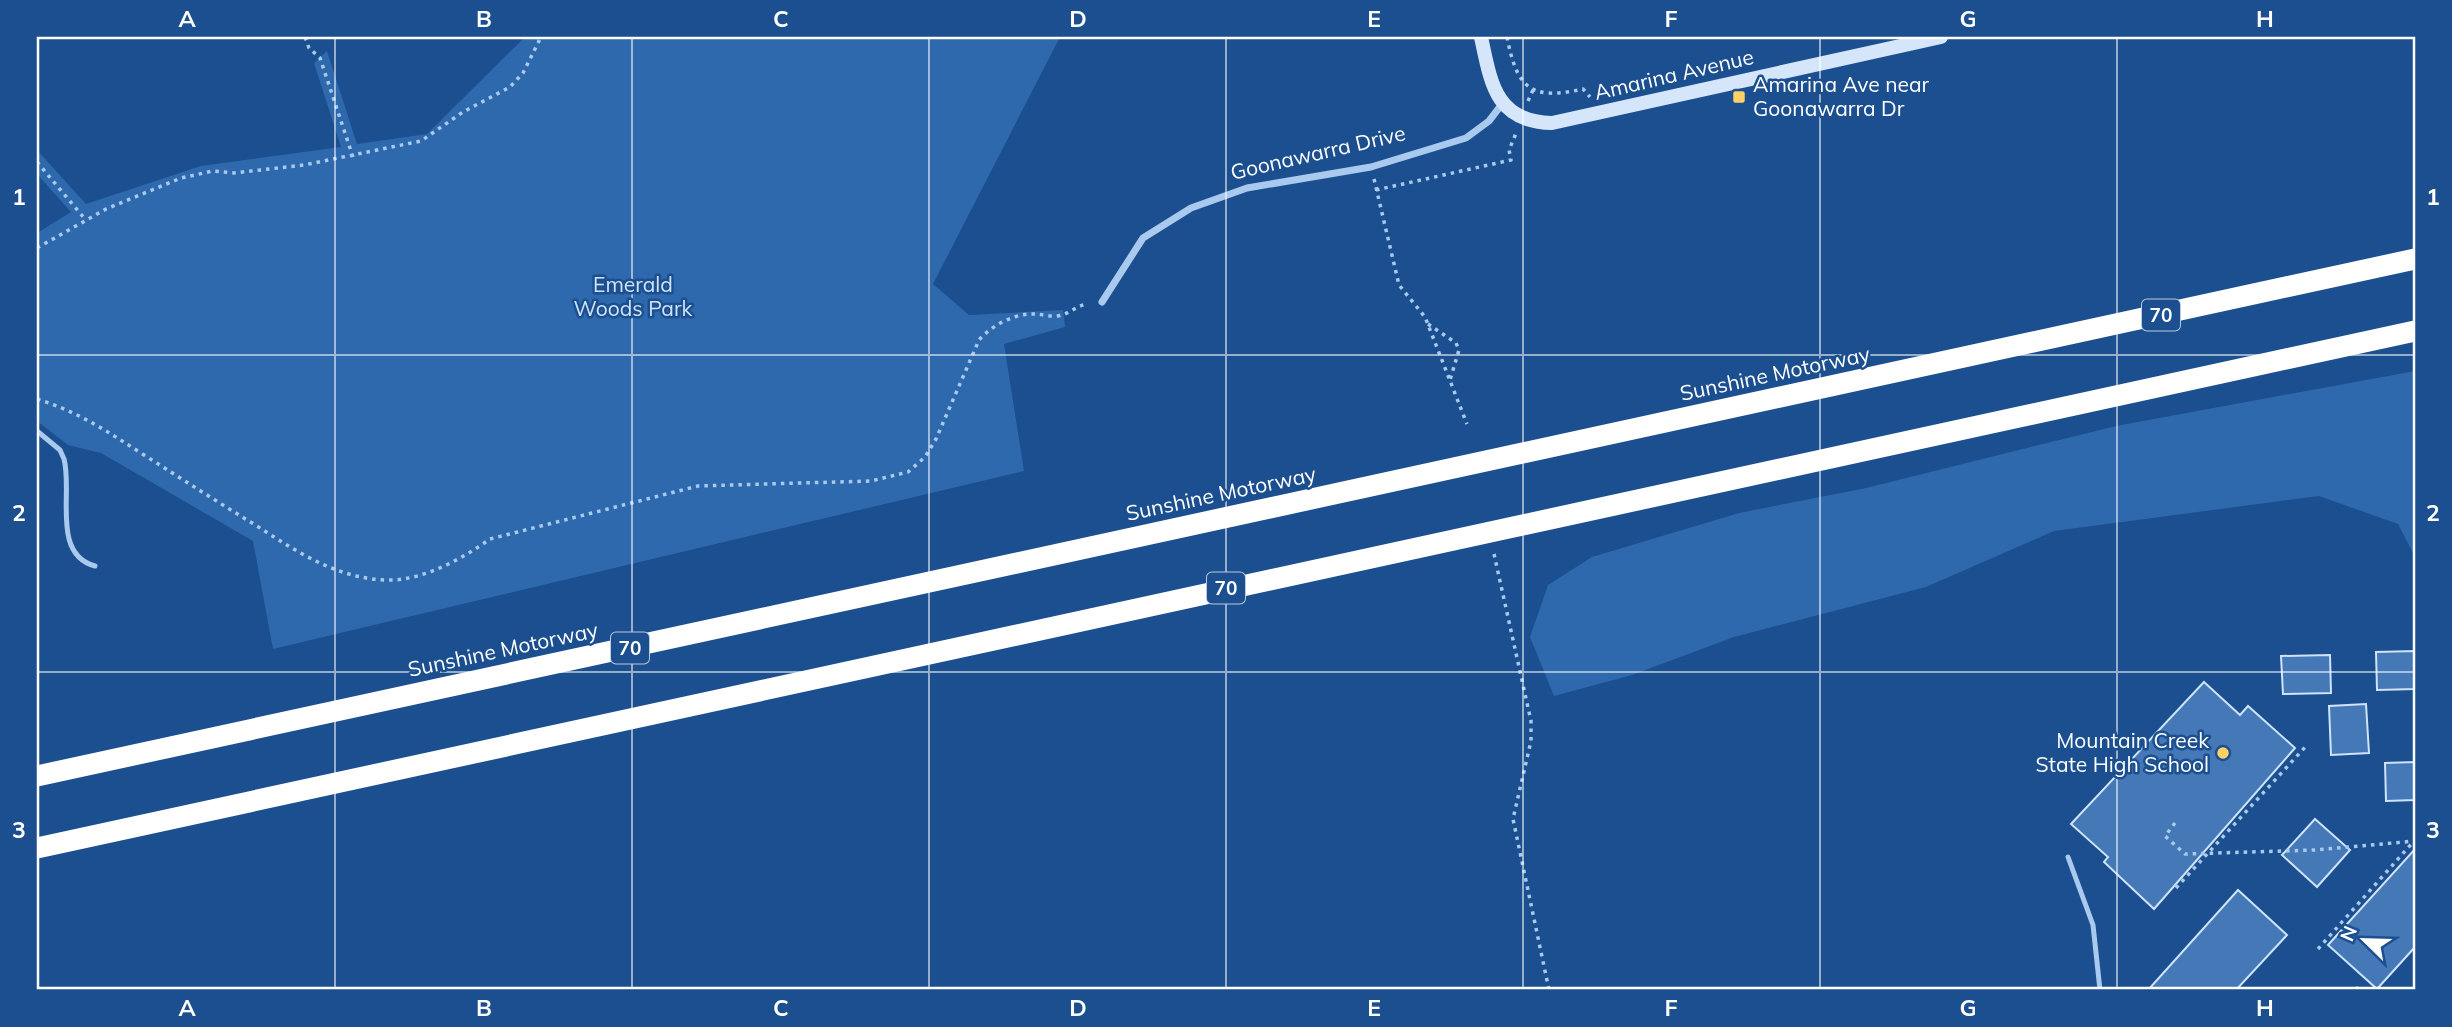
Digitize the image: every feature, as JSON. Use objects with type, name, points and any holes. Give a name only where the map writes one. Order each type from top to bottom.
[{"type":"highway","name":"Sunshine Motorway","points":[[37,776],[2415,259]]},
{"type":"highway","name":"70","points":[[37,848],[2415,331]]},
{"type":"street","points":[[1481,37],[1487,66],[1502,104]]},
{"type":"street","name":"Amarina Avenue","points":[[1502,104],[1516,117],[1534,123],[1569,121],[1941,37]]},
{"type":"street","name":"Goonawarra Drive","points":[[1102,302],[1143,238],[1191,208],[1247,188],[1371,167],[1466,138],[1489,121],[1502,104]]},
{"type":"lane","points":[[37,431],[60,450],[64,459],[70,544],[84,563],[95,566]]},
{"type":"lane","points":[[2068,857],[2093,925],[2100,990]]},
{"type":"path","points":[[305,37],[309,48],[320,58],[353,157]]},
{"type":"path","points":[[37,248],[135,195],[181,178],[213,171],[234,173],[353,157],[421,141],[463,112],[494,99],[523,73],[541,37]]},
{"type":"path","points":[[1507,37],[1516,73],[1524,84],[1550,94],[1583,89],[1606,112]]},
{"type":"path","points":[[1376,190],[1511,160],[1509,150],[1512,143]]},
{"type":"path","points":[[37,162],[86,220]]},
{"type":"path","points":[[1371,167],[1399,285],[1418,305],[1428,324],[1467,424]]},
{"type":"path","points":[[37,399],[86,417],[309,560],[354,574],[385,580],[402,580],[423,574],[467,554],[490,539],[698,486],[871,481],[908,472],[925,457],[936,439],[979,340],[989,329],[1023,315],[1058,316],[1078,305],[1102,302]]},
{"type":"path","points":[[1428,324],[1456,343],[1459,350],[1449,382]]},
{"type":"path","points":[[1494,554],[1531,721],[1531,741],[1513,819],[1549,990]]},
{"type":"path","points":[[2176,888],[2308,744]]},
{"type":"path","points":[[2175,824],[2165,836],[2185,854],[2315,850],[2415,841]]},
{"type":"path","points":[[2318,949],[2415,841]]},
{"type":"path","points":[[2357,990],[2359,985]]},
{"type":"green space","name":"Emerald Woods Park","points":[[525,37],[1060,37],[933,284],[969,315],[1063,310],[1065,327],[1004,344],[1024,471],[273,649],[253,541],[101,453],[68,445],[37,421],[37,233],[71,212],[37,174],[37,150],[86,204],[201,166],[341,147],[314,63],[327,51],[357,144],[427,134]]},
{"type":"green space","points":[[2415,371],[2415,557],[2398,524],[2319,496],[2054,531],[1926,587],[1734,637],[1632,675],[1554,696],[1530,637],[1548,585],[1592,557],[1739,513],[1866,488],[2116,426]]},
{"type":"building","points":[[2415,651],[2415,689],[2377,690],[2376,652]]},
{"type":"building","points":[[2330,655],[2331,693],[2283,694],[2281,656]]},
{"type":"building","points":[[2204,682],[2240,715],[2248,706],[2295,748],[2154,909],[2104,862],[2108,857],[2071,824]]},
{"type":"building","points":[[2366,704],[2369,753],[2331,755],[2329,706]]},
{"type":"building","points":[[2415,762],[2415,800],[2386,801],[2385,763]]},
{"type":"building","points":[[2315,819],[2350,850],[2317,887],[2282,855]]},
{"type":"building","points":[[2415,849],[2415,947],[2377,989],[2328,945]]},
{"type":"building","points":[[2238,890],[2287,935],[2236,990],[2148,990]]},
{"type":"place","name":"Amarina Ave near Goonawarra Dr","points":[[1739,97]]},
{"type":"place","name":"Mountain Creek State High School","points":[[2223,753]]}]
